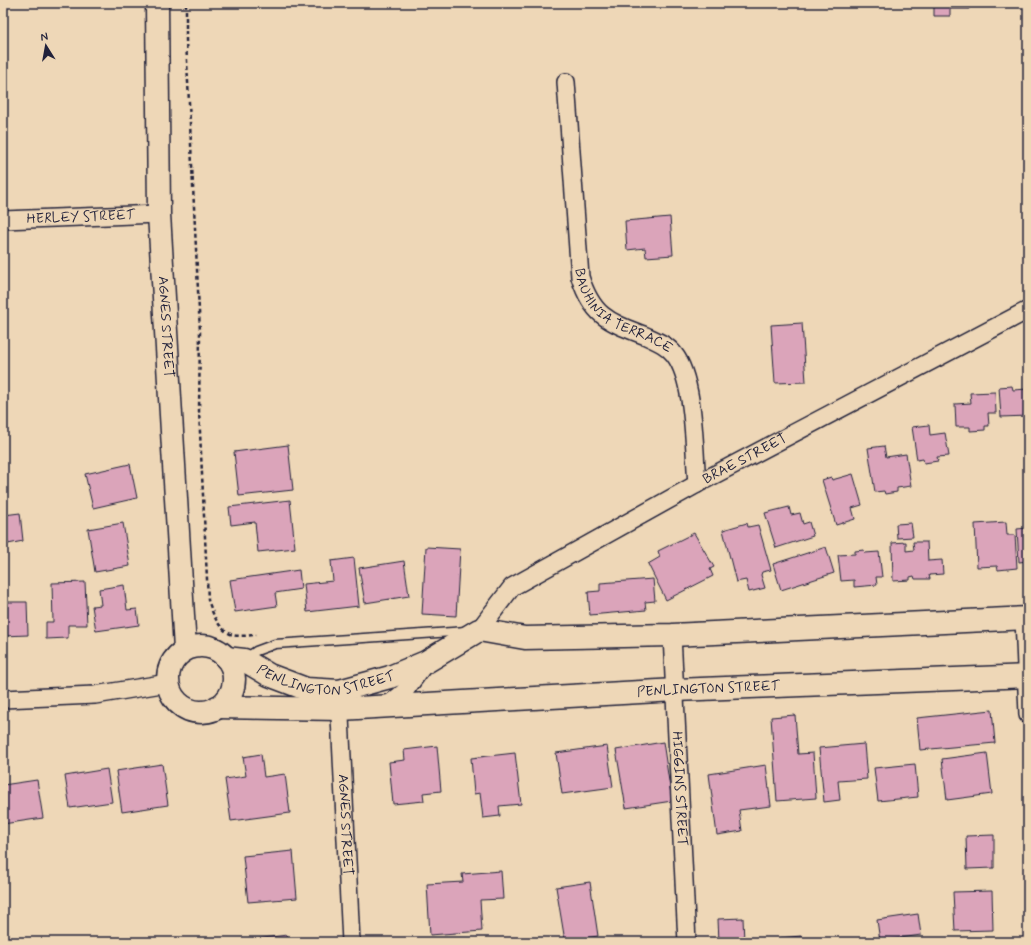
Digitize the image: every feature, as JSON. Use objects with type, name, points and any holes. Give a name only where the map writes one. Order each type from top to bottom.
[{"type":"street","name":"AGNES STREET","points":[[157,3],[159,214],[185,650]]},
{"type":"street","name":"BAUHINIA TERRACE","points":[[566,82],[580,277],[595,309],[603,316],[613,323],[658,341],[674,354],[680,363],[688,383],[697,484]]},
{"type":"street","name":"HERLEY STREET","points":[[3,220],[159,214]]},
{"type":"street","name":"BRAE STREET","points":[[479,630],[512,587],[697,484],[1028,310]]},
{"type":"street","points":[[479,630],[525,638],[672,635],[1026,618],[1028,715]]},
{"type":"street","name":"PENLINGTON STREET","points":[[235,659],[269,675],[340,700],[426,662],[479,630]]},
{"type":"street","name":"HIGGINS STREET","points":[[672,635],[676,690],[687,942]]},
{"type":"street","points":[[203,646],[235,659],[232,690],[226,700],[217,707],[207,711],[196,711],[186,708],[171,694],[168,683],[168,675],[173,660],[185,650],[203,646]]},
{"type":"street","name":"PENLINGTON STREET","points":[[388,705],[404,692],[426,662]]},
{"type":"street","name":"PENLINGTON STREET","points":[[217,707],[340,700],[388,705],[676,690],[1027,676]]},
{"type":"street","points":[[3,699],[95,695],[168,683]]},
{"type":"street","name":"AGNES STREET","points":[[340,700],[351,942]]},
{"type":"lane","points":[[235,659],[275,644],[479,630]]},
{"type":"path","points":[[186,3],[187,62],[200,332],[199,411],[208,600],[214,619],[225,630],[234,636],[264,635]]},
{"type":"building","points":[[934,3],[969,3],[969,9],[950,9],[950,16],[934,16]]},
{"type":"building","points":[[670,217],[673,255],[646,257],[645,248],[627,250],[625,221]]},
{"type":"building","points":[[802,323],[806,382],[775,383],[771,325]]},
{"type":"building","points":[[1012,386],[1013,390],[1028,389],[1028,416],[1001,417],[999,387]]},
{"type":"building","points":[[995,392],[996,413],[988,413],[989,426],[985,426],[985,430],[970,431],[970,427],[956,427],[955,404],[971,403],[970,393]]},
{"type":"building","points":[[929,425],[930,435],[945,433],[949,456],[937,457],[938,461],[924,463],[923,459],[917,460],[912,427]]},
{"type":"building","points":[[288,445],[293,490],[239,496],[234,452]]},
{"type":"building","points":[[884,446],[886,457],[906,454],[911,486],[897,488],[897,492],[885,494],[884,491],[875,492],[868,448]]},
{"type":"building","points":[[130,464],[137,498],[93,508],[85,474]]},
{"type":"building","points":[[853,474],[862,505],[852,508],[855,519],[836,525],[822,480],[831,477],[832,480]]},
{"type":"building","points":[[290,500],[295,548],[258,552],[255,522],[231,525],[229,507]]},
{"type":"building","points":[[789,507],[791,515],[800,513],[803,524],[809,522],[813,536],[776,548],[765,513]]},
{"type":"building","points":[[20,513],[23,541],[8,544],[4,515]]},
{"type":"building","points":[[1006,522],[1007,535],[1015,535],[1017,568],[998,570],[997,566],[977,567],[975,524]]},
{"type":"building","points":[[123,523],[130,566],[95,572],[88,529]]},
{"type":"building","points":[[747,523],[748,527],[758,525],[771,570],[762,572],[761,575],[765,588],[749,592],[746,580],[736,582],[723,530]]},
{"type":"building","points":[[911,523],[913,537],[897,538],[896,524]]},
{"type":"building","points":[[1028,528],[1028,561],[1019,562],[1017,529]]},
{"type":"building","points":[[694,533],[714,567],[710,569],[713,576],[666,600],[648,564],[660,557],[658,551]]},
{"type":"building","points":[[906,542],[906,551],[914,550],[913,542],[927,542],[928,561],[942,560],[943,574],[929,575],[930,579],[915,579],[914,576],[910,577],[910,580],[893,581],[892,543]]},
{"type":"building","points":[[426,547],[460,549],[456,616],[422,614]]},
{"type":"building","points":[[826,547],[834,573],[781,590],[773,564]]},
{"type":"building","points":[[864,550],[865,553],[879,552],[882,577],[876,577],[877,585],[854,587],[854,580],[841,581],[838,555],[855,554],[855,551]]},
{"type":"building","points":[[354,558],[359,606],[307,612],[304,584],[333,581],[331,561]]},
{"type":"building","points":[[404,561],[409,596],[365,603],[359,568]]},
{"type":"building","points":[[299,570],[301,589],[275,593],[277,606],[235,612],[230,580]]},
{"type":"building","points":[[653,579],[655,601],[645,602],[646,610],[590,615],[588,592],[600,591],[600,583]]},
{"type":"building","points":[[85,582],[87,625],[68,625],[68,638],[46,639],[46,622],[53,622],[52,583]]},
{"type":"building","points":[[124,585],[127,610],[137,609],[139,625],[96,631],[92,606],[101,605],[99,589]]},
{"type":"building","points":[[3,602],[27,602],[28,635],[3,636]]},
{"type":"building","points":[[992,710],[995,743],[920,750],[917,718]]},
{"type":"building","points":[[795,715],[798,754],[813,753],[816,798],[777,801],[771,717]]},
{"type":"building","points":[[663,742],[672,801],[626,808],[616,750]]},
{"type":"building","points":[[864,744],[867,779],[838,781],[840,800],[824,802],[819,748]]},
{"type":"building","points":[[437,746],[441,791],[423,793],[424,801],[393,804],[389,762],[405,760],[404,750]]},
{"type":"building","points":[[607,746],[613,787],[562,794],[556,753]]},
{"type":"building","points":[[515,753],[521,804],[499,806],[500,816],[483,818],[480,793],[474,794],[471,758]]},
{"type":"building","points":[[987,753],[992,794],[947,800],[942,759]]},
{"type":"building","points":[[261,754],[264,777],[285,774],[290,813],[231,821],[225,779],[246,776],[243,757]]},
{"type":"building","points":[[162,764],[168,805],[122,812],[116,771]]},
{"type":"building","points":[[915,764],[918,797],[878,801],[874,768]]},
{"type":"building","points":[[766,765],[771,806],[739,810],[742,831],[717,835],[709,774]]},
{"type":"building","points":[[107,769],[112,802],[70,808],[65,776]]},
{"type":"building","points":[[37,780],[43,818],[3,824],[3,785]]},
{"type":"building","points":[[994,835],[994,868],[967,869],[966,836]]},
{"type":"building","points":[[293,851],[297,898],[248,902],[243,856]]},
{"type":"building","points":[[501,871],[503,899],[480,900],[482,931],[430,935],[427,884],[463,882],[462,874]]},
{"type":"building","points":[[590,882],[598,936],[565,941],[556,887]]},
{"type":"building","points":[[992,891],[993,930],[955,931],[953,892]]},
{"type":"building","points":[[918,914],[921,935],[880,941],[877,920]]},
{"type":"building","points":[[743,918],[744,942],[719,942],[718,919]]},
{"type":"building","points":[[287,935],[288,942],[232,942]]},
{"type":"building","points":[[801,936],[801,942],[781,942],[780,938]]}]
